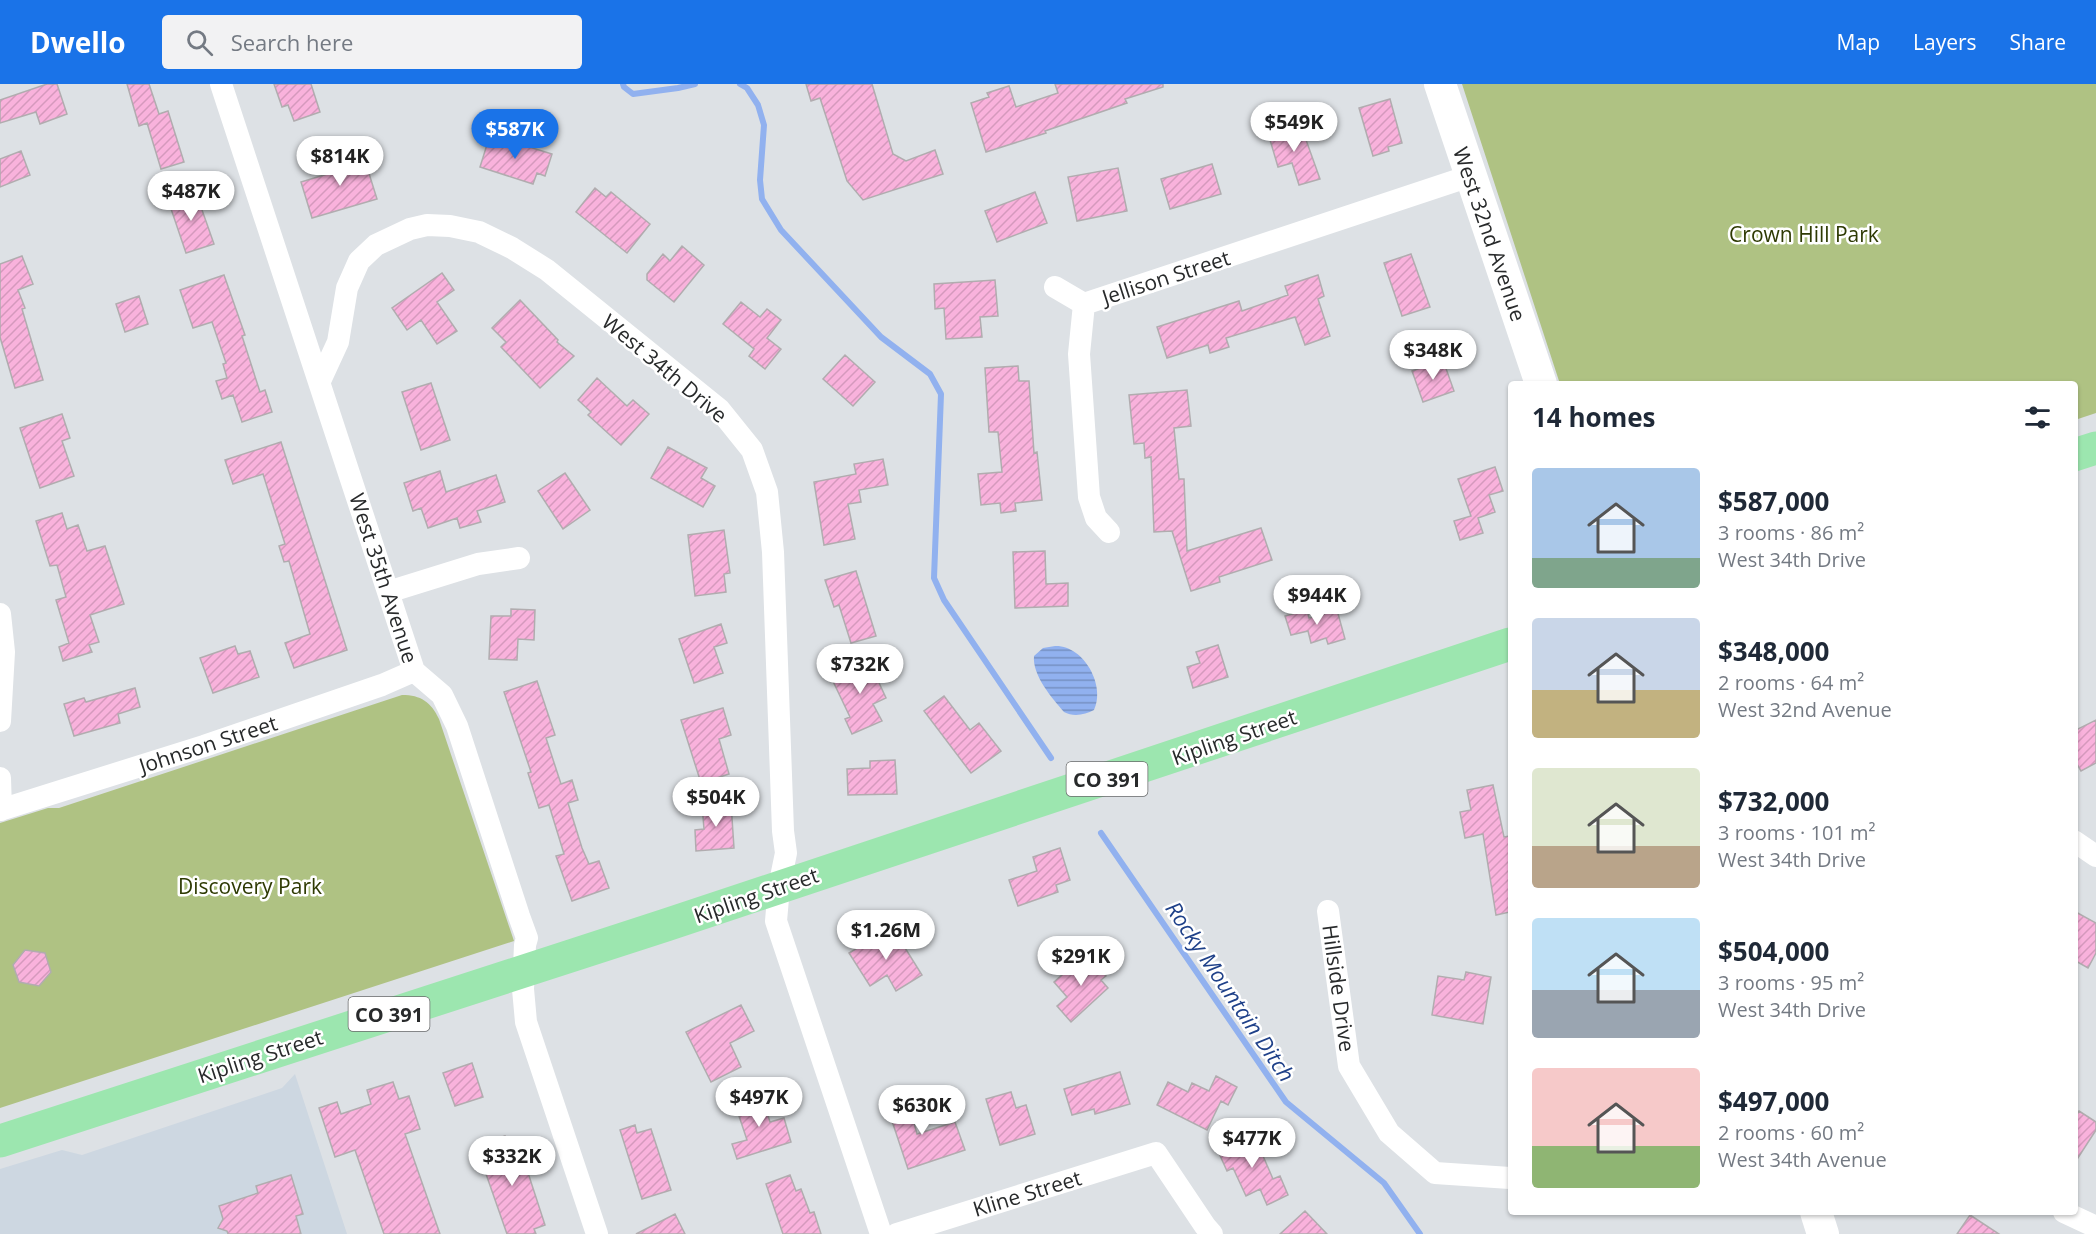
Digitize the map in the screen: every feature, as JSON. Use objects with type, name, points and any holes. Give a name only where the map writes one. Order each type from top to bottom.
[{"type":"main road","points":[[2078,454],[2096,448]]},
{"type":"main road","name":"Kipling Street","points":[[0,1141],[524,971],[1508,645]]},
{"type":"street","name":"West 35th Avenue","points":[[221,84],[414,671],[442,695],[457,726],[527,938],[524,1007],[531,1041],[597,1234]]},
{"type":"street","name":"West 32nd Avenue","points":[[1440,84],[1540,381]]},
{"type":"street","name":"Jellison Street","points":[[1109,532],[1096,518],[1089,497],[1079,354],[1084,304],[1470,176]]},
{"type":"street","name":"West 34th Drive","points":[[320,381],[338,342],[347,288],[359,261],[376,245],[410,229],[427,225],[450,226],[479,232],[512,248],[547,270],[719,410],[752,450],[767,492],[773,552],[783,831],[786,854],[779,887],[776,921],[882,1234]]},
{"type":"street","points":[[1055,288],[1084,304]]},
{"type":"street","points":[[388,592],[478,564],[519,558]]},
{"type":"street","points":[[0,614],[4,652],[0,721]]},
{"type":"street","name":"Johnson Street","points":[[0,810],[204,746],[382,686],[414,671]]},
{"type":"street","points":[[0,778],[0,810]]},
{"type":"street","points":[[2078,844],[2096,856]]},
{"type":"street","name":"Hillside Drive","points":[[1328,911],[1349,1066],[1389,1133],[1436,1173],[1508,1178]]},
{"type":"street","name":"Kline Street","points":[[897,1234],[1156,1153],[1212,1234]]},
{"type":"street","points":[[1817,1215],[1823,1234]]},
{"type":"street","points":[[2070,1215],[2096,1227]]},
{"type":"shaded area","points":[[295,1074],[347,1234],[0,1234],[0,1169],[62,1150],[82,1155],[282,1088]]},
{"type":"green space","name":"Crown Hill Park","points":[[1462,84],[2096,84],[2096,413],[2078,419],[2078,381],[1559,381]]},
{"type":"green space","name":"Discovery Park","points":[[402,695],[415,696],[425,701],[433,708],[439,719],[514,941],[0,1108],[0,823],[48,808],[59,808]]},
{"type":"water","points":[[1065,647],[1075,652],[1090,669],[1097,690],[1094,710],[1079,715],[1064,712],[1039,678],[1034,656],[1043,648]]},
{"type":"building","points":[[47,84],[57,84],[67,114],[40,124],[36,112],[0,123],[0,100]]},
{"type":"building","points":[[127,84],[149,84],[159,114],[168,111],[184,162],[161,169],[147,123],[139,126]]},
{"type":"building","points":[[274,84],[311,84],[320,112],[294,121],[288,105],[282,107]]},
{"type":"building","points":[[806,84],[872,84],[893,154],[906,161],[935,150],[943,174],[863,200],[847,181],[820,98],[811,101]]},
{"type":"building","points":[[1055,84],[1163,84],[1163,87],[1125,99],[1127,103],[1045,131],[1046,133],[986,152],[971,103],[989,97],[987,93],[1009,86],[1016,107],[1058,93]]},
{"type":"building","points":[[1390,99],[1402,143],[1388,147],[1389,151],[1373,156],[1359,108]]},
{"type":"building","points":[[1300,123],[1320,179],[1299,185],[1292,163],[1278,167],[1268,133]]},
{"type":"building","points":[[490,135],[552,154],[545,176],[537,173],[533,184],[480,167]]},
{"type":"building","points":[[21,151],[30,175],[0,187],[0,159]]},
{"type":"building","points":[[362,151],[377,199],[312,218],[301,182],[334,172],[330,161]]},
{"type":"building","points":[[1212,164],[1221,194],[1170,209],[1161,179]]},
{"type":"building","points":[[1118,168],[1127,211],[1077,221],[1068,177]]},
{"type":"building","points":[[595,188],[606,197],[611,192],[650,224],[627,253],[576,212]]},
{"type":"building","points":[[195,190],[214,244],[186,253],[168,200]]},
{"type":"building","points":[[1035,192],[1047,223],[997,242],[985,211]]},
{"type":"building","points":[[682,246],[704,265],[674,302],[647,280],[647,274],[663,254],[670,261]]},
{"type":"building","points":[[1411,254],[1430,307],[1402,316],[1384,263]]},
{"type":"building","points":[[22,256],[33,284],[18,290],[25,308],[22,309],[43,380],[15,388],[0,337],[0,264]]},
{"type":"building","points":[[442,273],[454,290],[437,302],[457,331],[437,344],[421,320],[407,330],[392,308]]},
{"type":"building","points":[[224,275],[245,335],[242,336],[260,392],[265,390],[272,412],[242,422],[233,395],[222,399],[216,381],[227,378],[223,364],[226,363],[212,322],[193,328],[180,290]]},
{"type":"building","points":[[1318,275],[1324,296],[1318,299],[1330,336],[1305,345],[1295,317],[1226,338],[1229,347],[1210,353],[1208,345],[1167,358],[1157,327],[1239,301],[1242,311],[1288,295],[1285,286]]},
{"type":"building","points":[[995,280],[998,316],[980,317],[982,337],[946,339],[944,308],[935,309],[934,284]]},
{"type":"building","points":[[139,296],[148,324],[125,332],[116,304]]},
{"type":"building","points":[[520,300],[558,340],[557,342],[574,356],[540,388],[501,347],[506,342],[492,328]]},
{"type":"building","points":[[741,302],[760,317],[767,309],[781,320],[767,338],[781,349],[765,369],[749,356],[754,349],[723,324]]},
{"type":"building","points":[[845,355],[875,382],[853,406],[823,379]]},
{"type":"building","points":[[1443,360],[1454,391],[1423,402],[1412,371]]},
{"type":"building","points":[[1018,366],[1019,381],[1029,381],[1034,453],[1037,452],[1042,500],[1015,503],[1016,511],[1001,513],[1000,503],[981,505],[978,474],[1002,472],[998,432],[989,432],[985,368]]},
{"type":"building","points":[[597,378],[627,406],[633,400],[649,414],[621,445],[588,415],[591,412],[578,400]]},
{"type":"building","points":[[431,383],[450,440],[421,450],[402,392]]},
{"type":"building","points":[[1187,390],[1191,426],[1174,428],[1179,479],[1184,479],[1187,551],[1261,528],[1272,560],[1219,577],[1220,582],[1191,591],[1172,531],[1154,532],[1151,457],[1145,458],[1144,443],[1134,444],[1129,395]]},
{"type":"building","points":[[62,414],[70,438],[62,441],[74,476],[40,488],[20,428]]},
{"type":"building","points":[[281,442],[347,650],[294,668],[285,643],[310,634],[289,561],[284,562],[279,546],[285,544],[263,474],[233,484],[225,460]]},
{"type":"building","points":[[668,447],[707,468],[701,478],[715,486],[703,507],[651,478]]},
{"type":"building","points":[[883,459],[888,485],[859,490],[861,502],[848,504],[855,539],[824,545],[814,482],[856,474],[854,464]]},
{"type":"building","points":[[1495,467],[1503,491],[1489,495],[1495,512],[1478,518],[1483,533],[1460,540],[1454,521],[1471,516],[1458,479]]},
{"type":"building","points":[[440,471],[446,492],[496,475],[505,502],[477,511],[481,522],[460,528],[457,518],[428,528],[421,508],[413,511],[404,483]]},
{"type":"building","points":[[565,473],[590,510],[563,529],[538,491]]},
{"type":"building","points":[[62,513],[67,529],[78,525],[87,551],[105,546],[124,604],[90,615],[99,642],[89,645],[92,652],[63,661],[59,647],[69,643],[56,600],[66,597],[57,565],[50,566],[36,521]]},
{"type":"building","points":[[724,530],[730,573],[724,574],[726,592],[695,596],[688,535]]},
{"type":"building","points":[[1045,551],[1046,584],[1068,583],[1068,606],[1015,608],[1013,552]]},
{"type":"building","points":[[856,571],[876,636],[851,643],[839,605],[834,607],[825,580]]},
{"type":"building","points":[[511,609],[535,610],[534,640],[518,639],[517,660],[489,659],[491,616],[511,616]]},
{"type":"building","points":[[1307,610],[1309,618],[1337,610],[1345,639],[1328,644],[1326,638],[1311,643],[1308,631],[1291,635],[1285,616]]},
{"type":"building","points":[[721,624],[727,643],[714,647],[723,673],[694,683],[679,639]]},
{"type":"building","points":[[1218,645],[1228,677],[1193,688],[1187,667],[1200,663],[1196,652]]},
{"type":"building","points":[[235,646],[238,654],[250,651],[259,677],[213,693],[200,658]]},
{"type":"building","points":[[868,659],[886,698],[873,704],[882,721],[852,734],[845,719],[850,717],[831,677]]},
{"type":"building","points":[[537,681],[555,735],[546,738],[561,784],[572,780],[578,800],[568,803],[582,848],[589,864],[599,861],[609,888],[572,901],[556,856],[564,854],[549,805],[539,808],[528,773],[531,772],[504,692]]},
{"type":"building","points":[[135,688],[140,707],[118,714],[120,723],[74,736],[64,704],[84,698],[86,702]]},
{"type":"building","points":[[944,696],[970,730],[979,723],[1001,751],[971,773],[924,711]]},
{"type":"building","points":[[723,708],[731,735],[719,739],[729,774],[701,783],[681,720]]},
{"type":"building","points":[[2096,720],[2096,763],[2081,771],[2078,766],[2078,729]]},
{"type":"building","points":[[895,760],[897,794],[848,795],[847,769],[870,768],[870,761]]},
{"type":"building","points":[[1493,785],[1504,837],[1508,836],[1508,912],[1496,915],[1483,834],[1465,838],[1460,812],[1471,810],[1467,790]]},
{"type":"building","points":[[731,803],[734,848],[696,851],[695,830],[704,829],[702,805]]},
{"type":"building","points":[[1060,848],[1070,880],[1056,885],[1058,892],[1018,906],[1009,880],[1037,871],[1033,857]]},
{"type":"building","points":[[2078,913],[2096,923],[2096,953],[2088,968],[2078,962]]},
{"type":"building","points":[[892,927],[922,975],[896,991],[887,975],[870,986],[849,953]]},
{"type":"building","points":[[25,950],[45,953],[51,972],[39,986],[19,982],[13,965]]},
{"type":"building","points":[[1086,953],[1106,976],[1101,980],[1108,988],[1071,1022],[1057,1006],[1067,997],[1054,982]]},
{"type":"building","points":[[1466,972],[1491,977],[1483,1024],[1432,1015],[1438,976],[1464,980]]},
{"type":"building","points":[[741,1005],[754,1031],[730,1043],[741,1067],[711,1082],[686,1032]]},
{"type":"building","points":[[472,1063],[483,1097],[455,1106],[443,1073]]},
{"type":"building","points":[[1120,1072],[1130,1104],[1095,1114],[1094,1109],[1072,1115],[1064,1089]]},
{"type":"building","points":[[1216,1076],[1237,1087],[1228,1105],[1221,1101],[1207,1130],[1157,1105],[1168,1082],[1188,1092],[1192,1083],[1209,1091]]},
{"type":"building","points":[[393,1082],[399,1099],[409,1096],[420,1129],[405,1134],[440,1234],[384,1234],[355,1150],[335,1157],[319,1108],[337,1102],[341,1114],[371,1104],[367,1090]]},
{"type":"building","points":[[1011,1092],[1016,1108],[1026,1105],[1035,1134],[1000,1145],[986,1099]]},
{"type":"building","points":[[761,1093],[770,1122],[784,1118],[791,1142],[737,1159],[732,1144],[747,1140],[734,1101]]},
{"type":"building","points":[[906,1094],[917,1134],[955,1122],[965,1150],[908,1169],[885,1100]]},
{"type":"building","points":[[2079,1111],[2096,1122],[2096,1130],[2078,1158]]},
{"type":"building","points":[[635,1125],[637,1133],[651,1129],[671,1190],[642,1199],[620,1130]]},
{"type":"building","points":[[1253,1133],[1273,1179],[1280,1176],[1288,1195],[1267,1205],[1260,1189],[1246,1196],[1233,1168],[1227,1171],[1217,1149]]},
{"type":"building","points":[[505,1136],[507,1142],[517,1139],[545,1225],[534,1229],[536,1234],[507,1234],[479,1154],[486,1152],[484,1143]]},
{"type":"building","points":[[291,1175],[303,1214],[296,1216],[301,1234],[228,1234],[227,1231],[218,1228],[223,1219],[219,1206],[258,1193],[256,1186]]},
{"type":"building","points":[[790,1175],[796,1191],[801,1189],[810,1213],[814,1212],[821,1234],[783,1234],[766,1184]]},
{"type":"building","points":[[1305,1211],[1327,1234],[1280,1234]]},
{"type":"building","points":[[675,1214],[685,1234],[636,1234]]},
{"type":"building","points":[[1970,1215],[1999,1234],[1957,1234]]},
{"type":"waterway","name":"Rocky Mountain Ditch","points":[[623,84],[633,94],[695,84]]},
{"type":"waterway","name":"Rocky Mountain Ditch","points":[[740,84],[747,88],[758,105],[764,125],[760,180],[762,199],[781,230],[881,337],[930,374],[941,394],[934,578],[944,600],[1051,758]]},
{"type":"waterway","name":"Rocky Mountain Ditch","points":[[1101,833],[1286,1102],[1384,1183],[1420,1234]]}]
